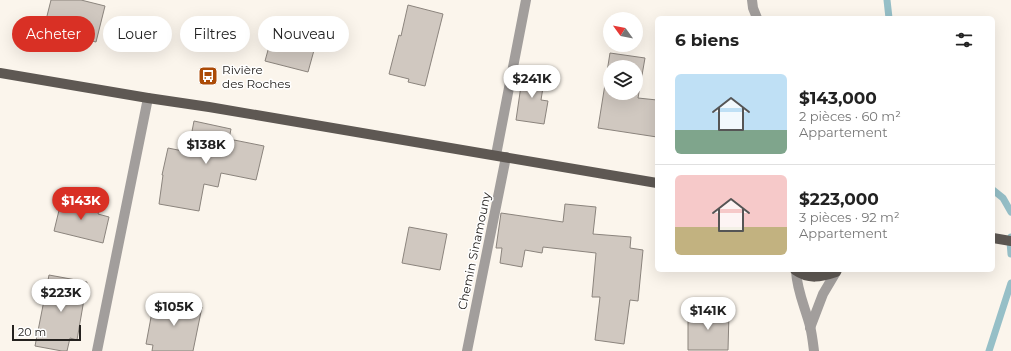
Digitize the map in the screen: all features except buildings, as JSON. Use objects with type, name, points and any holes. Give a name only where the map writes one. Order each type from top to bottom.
[{"type":"main road","points":[[0,73],[655,183]]},
{"type":"main road","points":[[995,238],[1011,241]]},
{"type":"main road","points":[[798,272],[808,276],[818,277],[834,272]]},
{"type":"street","points":[[496,155],[526,0]]},
{"type":"street","points":[[752,0],[756,16]]},
{"type":"street","points":[[98,351],[148,98]]},
{"type":"street","name":"Chemin Sinamouny","points":[[467,351],[506,157]]},
{"type":"street","points":[[795,272],[799,293],[810,328],[814,351]]},
{"type":"street","points":[[810,328],[823,294],[836,272]]},
{"type":"waterway","points":[[887,0],[889,16]]},
{"type":"waterway","points":[[995,192],[1003,198],[1011,212]]},
{"type":"waterway","points":[[1011,237],[1011,254]]},
{"type":"waterway","points":[[989,351],[1011,283]]},
{"type":"place","name":"Rivière des Roches","points":[[208,76]]}]
